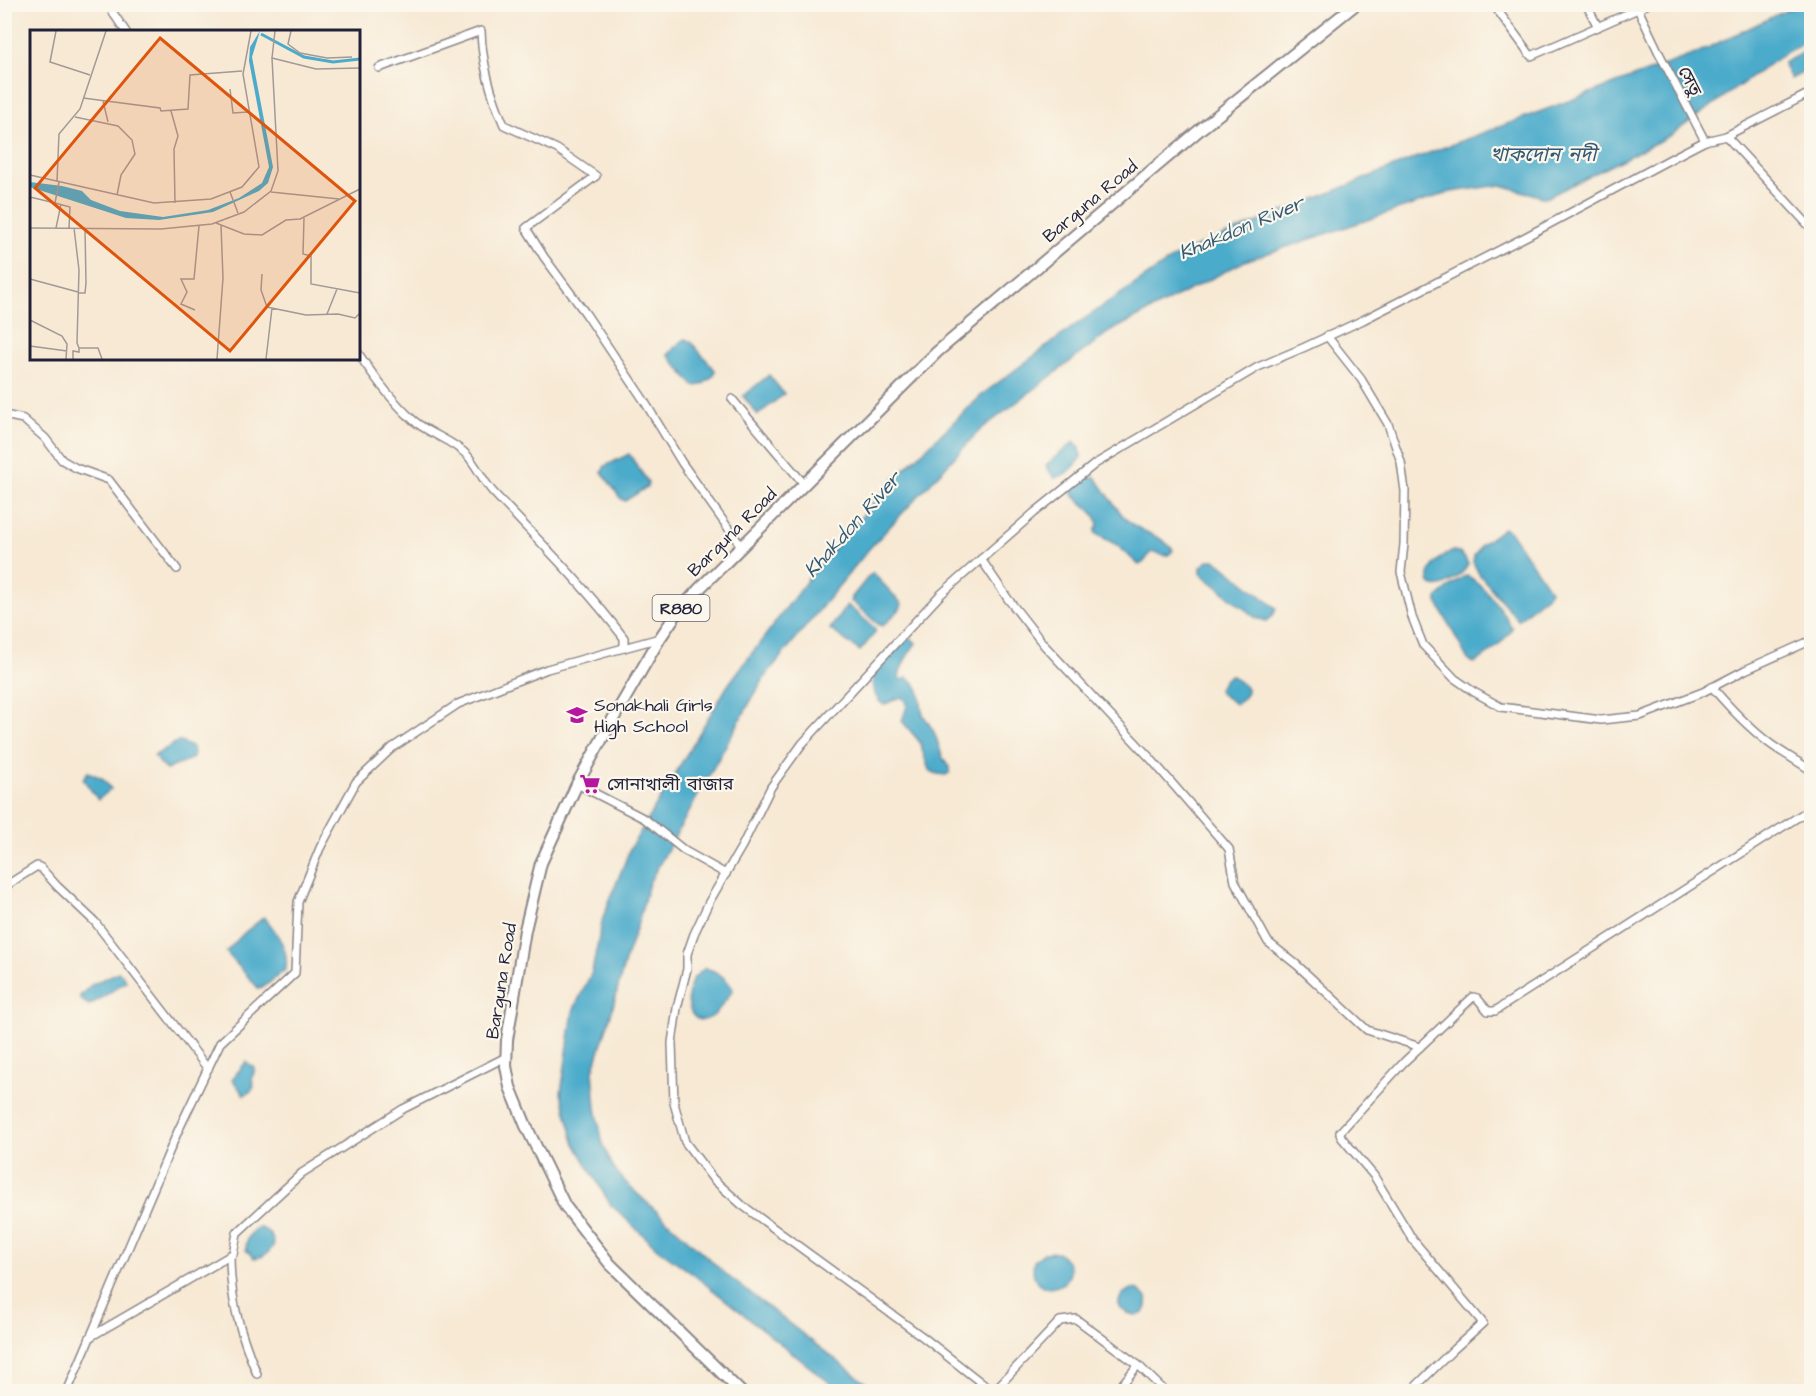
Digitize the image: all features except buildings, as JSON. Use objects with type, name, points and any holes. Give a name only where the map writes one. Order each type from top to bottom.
[{"type":"main road","name":"Barguna Road","points":[[741,1392],[610,1264],[565,1206],[526,1126],[510,1087],[506,1066],[507,1040],[525,930],[542,863],[577,784],[660,638],[677,613],[698,590],[937,352],[1203,127],[1354,5]]},
{"type":"street","points":[[107,4],[125,30]]},
{"type":"street","points":[[1493,4],[1531,56],[1648,4]]},
{"type":"street","points":[[1586,4],[1598,27]]},
{"type":"street","name":"সেতু","points":[[1638,9],[1705,141]]},
{"type":"street","points":[[379,68],[481,31],[484,62],[494,102],[504,125],[557,149],[596,176],[526,228],[643,399],[688,472],[741,546]]},
{"type":"street","points":[[1166,1392],[1138,1365],[1076,1319],[1060,1321],[993,1392],[923,1337],[742,1205],[713,1179],[685,1142],[674,1103],[672,1043],[676,1008],[687,969],[687,954],[709,902],[742,846],[771,787],[802,744],[940,595],[1034,513],[1095,464],[1257,367],[1363,320],[1527,237],[1705,141],[1726,136],[1812,92]]},
{"type":"street","points":[[1726,136],[1812,229]]},
{"type":"street","points":[[1327,336],[1361,379],[1388,424],[1401,462],[1404,481],[1404,544],[1401,572],[1412,617],[1423,645],[1454,678],[1474,692],[1501,707],[1601,720],[1640,716],[1712,687],[1812,640]]},
{"type":"street","points":[[360,356],[370,372],[414,422],[467,455],[491,490],[599,605],[624,638],[624,648]]},
{"type":"street","points":[[732,399],[804,484]]},
{"type":"street","points":[[4,416],[23,419],[45,438],[62,460],[76,468],[109,480],[177,569]]},
{"type":"street","points":[[981,559],[1008,599],[1044,645],[1151,759],[1229,849],[1235,882],[1268,942],[1297,965],[1367,1030],[1420,1047]]},
{"type":"street","points":[[67,1392],[178,1131],[220,1043],[295,973],[298,902],[320,848],[356,782],[392,748],[458,704],[548,669],[660,638]]},
{"type":"street","points":[[1712,687],[1755,732],[1812,771]]},
{"type":"street","points":[[577,784],[645,819],[685,851],[726,874]]},
{"type":"street","points":[[1410,1392],[1483,1323],[1413,1240],[1374,1176],[1340,1134],[1353,1116],[1420,1047],[1473,997],[1477,998],[1488,1011],[1495,1011],[1812,808]]},
{"type":"street","points":[[4,887],[37,866],[41,868],[95,922],[208,1069]]},
{"type":"street","points":[[90,1337],[232,1254],[237,1233],[302,1173],[403,1109],[506,1058]]},
{"type":"street","points":[[230,1255],[230,1281],[234,1307],[256,1374]]},
{"type":"street","points":[[1116,1392],[1138,1365]]},
{"type":"water","name":"খাকদোন নদী","points":[[1797,5],[1811,5],[1811,39],[1785,53],[1671,135],[1546,198],[1501,185],[1451,192],[1245,261],[1109,332],[979,431],[869,549],[766,675],[649,883],[593,1071],[596,1108],[603,1145],[614,1169],[630,1187],[728,1276],[876,1391],[840,1391],[657,1248],[610,1204],[574,1142],[561,1093],[573,1011],[592,972],[603,917],[630,849],[728,685],[808,579],[892,481],[984,393],[1081,321],[1179,254],[1418,157],[1695,54]]},
{"type":"water","points":[[1811,48],[1811,68],[1791,79],[1783,63]]},
{"type":"water","points":[[685,339],[691,342],[715,370],[714,375],[702,385],[694,386],[668,355]]},
{"type":"water","points":[[769,375],[784,394],[758,415],[743,396]]},
{"type":"water","points":[[1074,442],[1080,448],[1081,458],[1073,468],[1054,478],[1047,464]]},
{"type":"water","points":[[629,454],[648,482],[647,487],[625,501],[620,498],[602,472],[605,466]]},
{"type":"water","points":[[1095,477],[1126,519],[1138,528],[1163,540],[1173,550],[1171,553],[1165,556],[1151,552],[1139,565],[1117,545],[1096,534],[1098,525],[1094,515],[1070,491],[1081,482]]},
{"type":"water","points":[[1504,528],[1511,533],[1550,590],[1518,620],[1479,574],[1473,562],[1481,545]]},
{"type":"water","points":[[1454,551],[1464,557],[1468,564],[1466,568],[1445,585],[1436,587],[1429,579],[1434,564]]},
{"type":"water","points":[[1209,560],[1216,560],[1276,608],[1273,616],[1266,621],[1256,618],[1201,574],[1201,567]]},
{"type":"water","points":[[873,573],[902,604],[883,626],[851,601]]},
{"type":"water","points":[[1467,576],[1486,591],[1512,628],[1495,648],[1474,663],[1468,660],[1437,602],[1440,595]]},
{"type":"water","points":[[847,605],[875,628],[875,633],[860,651],[830,629]]},
{"type":"water","points":[[910,637],[916,643],[907,656],[899,679],[907,678],[918,688],[923,714],[950,768],[950,772],[946,775],[929,770],[919,741],[902,721],[907,706],[906,700],[900,697],[884,705],[875,694],[872,677],[878,665],[894,648]]},
{"type":"water","points":[[1231,675],[1247,688],[1246,695],[1236,704],[1221,694],[1218,689]]},
{"type":"water","points":[[178,741],[192,747],[193,758],[166,770],[154,756]]},
{"type":"water","points":[[88,772],[102,778],[111,789],[98,800],[83,779]]},
{"type":"water","points":[[264,917],[284,948],[286,969],[259,989],[226,952]]},
{"type":"water","points":[[705,968],[714,971],[728,981],[733,989],[714,1015],[705,1020],[693,1016],[688,1002],[690,985]]},
{"type":"water","points":[[118,972],[126,981],[89,1005],[80,999],[80,996],[91,985]]},
{"type":"water","points":[[246,1062],[255,1068],[252,1079],[254,1087],[244,1095],[232,1079]]},
{"type":"water","points":[[259,1227],[269,1233],[274,1244],[266,1254],[254,1258],[246,1250],[247,1243],[250,1234]]},
{"type":"water","points":[[1058,1252],[1068,1263],[1070,1273],[1066,1281],[1058,1286],[1048,1287],[1040,1284],[1034,1276],[1034,1261],[1044,1253]]},
{"type":"water","points":[[1132,1289],[1139,1290],[1147,1299],[1145,1310],[1138,1315],[1123,1311],[1119,1307],[1122,1295]]},
{"type":"place","name":"Sonakhali Girls High School","points":[[577,715]]},
{"type":"place","name":"সোনাখালী বাজার","points":[[590,784]]},
{"type":"water label","name":"Khakdon River","points":[[1241,227]]},
{"type":"water label","name":"Khakdon River","points":[[852,524]]}]
